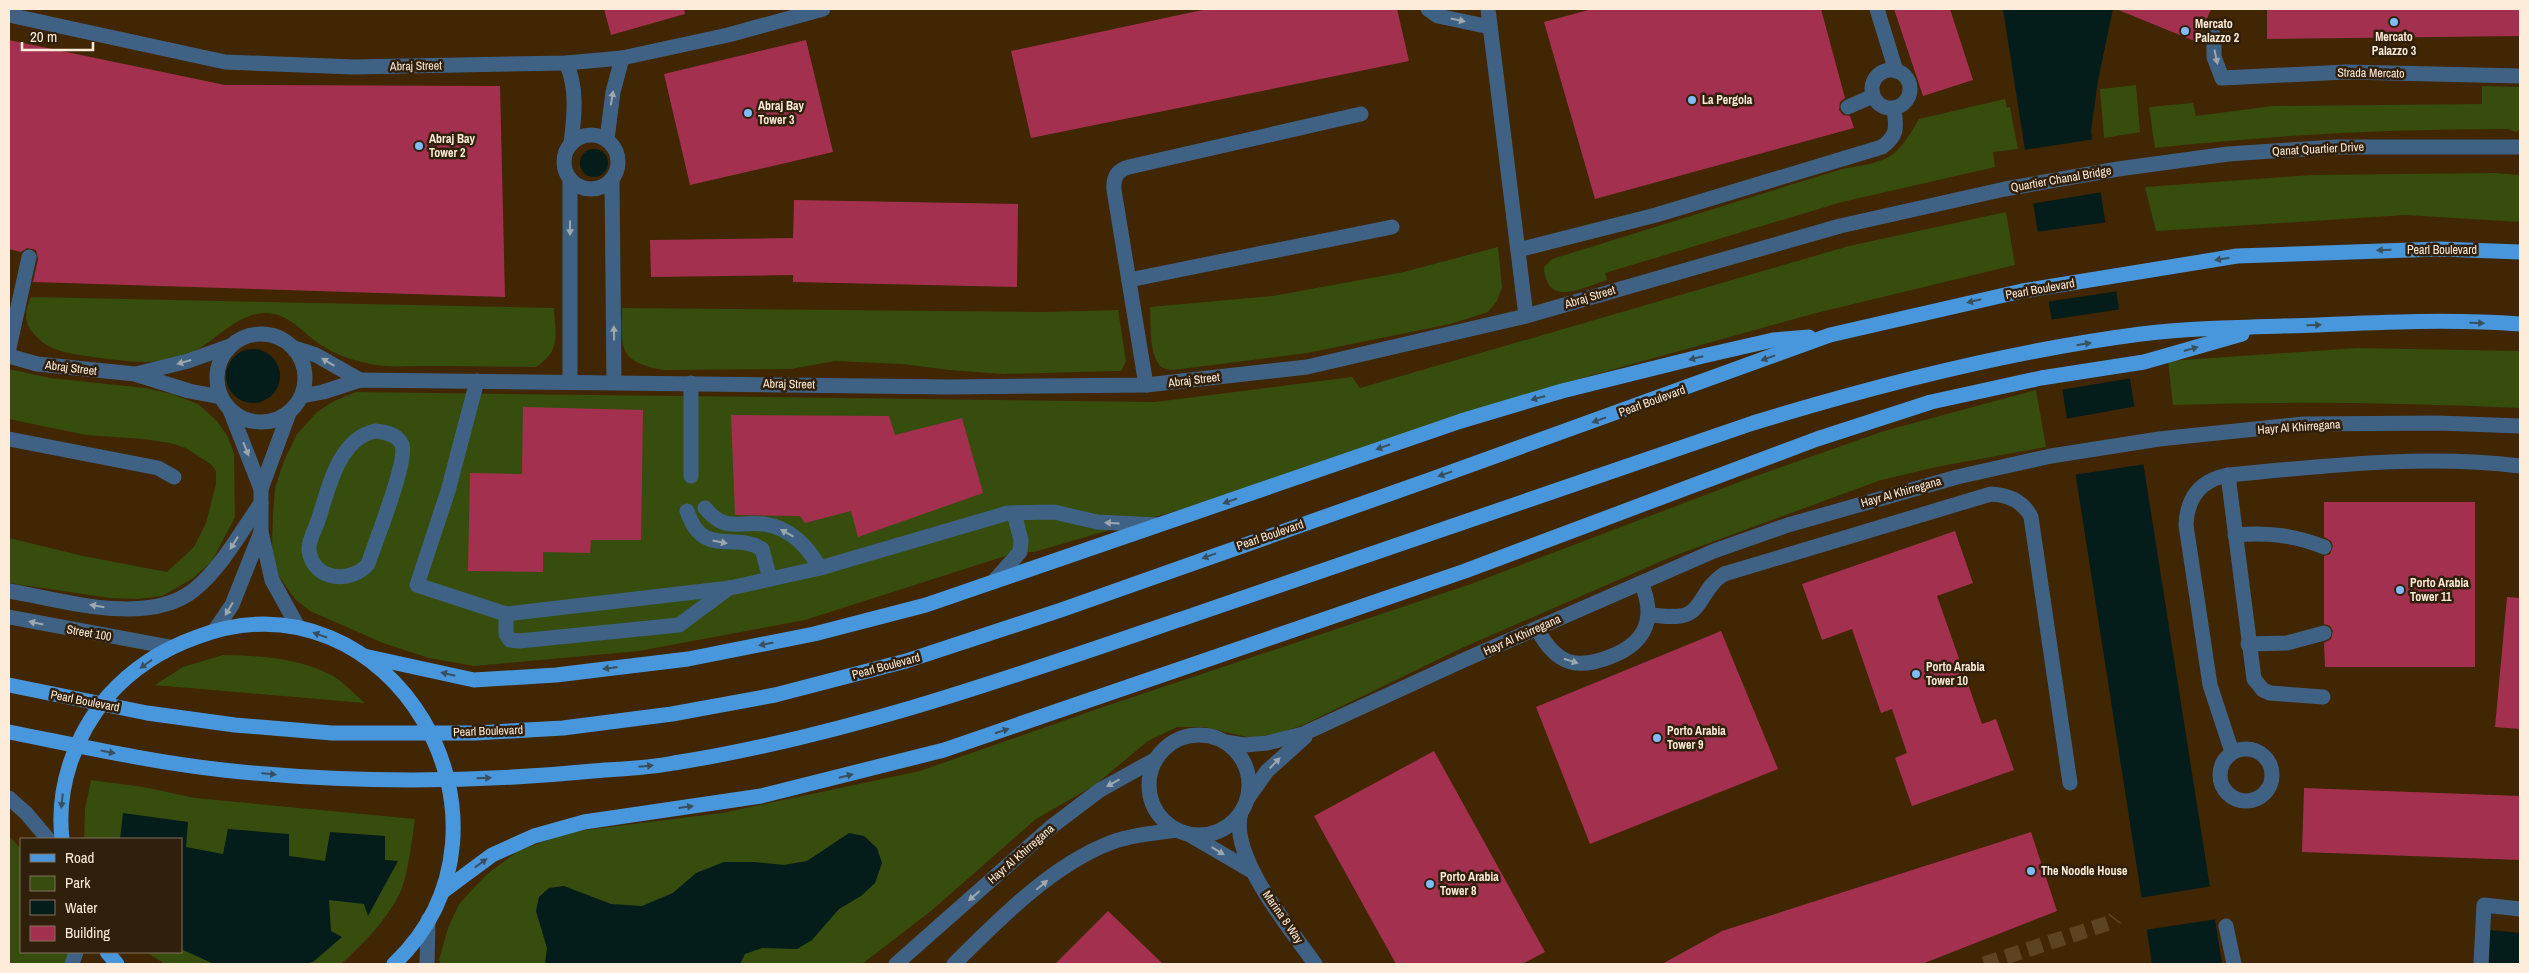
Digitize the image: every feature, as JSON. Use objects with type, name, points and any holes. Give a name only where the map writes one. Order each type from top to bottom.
[{"type":"main road","name":"Pearl Boulevard","points":[[9,685],[147,713],[235,725],[332,733],[475,733],[564,728],[672,714],[775,695],[906,662],[1061,610],[1650,401],[1830,335],[2022,290],[2237,256],[2440,249],[2520,252]]},
{"type":"main road","points":[[9,732],[128,756],[222,770],[318,778],[392,780],[482,779],[673,764],[767,744],[914,708],[1081,653],[1753,423],[1845,394],[1937,371],[2140,334],[2368,323],[2520,324]]},
{"type":"main road","points":[[442,892],[492,855],[534,836],[592,820],[761,796],[944,750],[1465,571],[1817,439],[1930,402],[2041,378],[2144,362],[2266,327]]},
{"type":"main road","points":[[364,656],[474,680],[556,675],[688,659],[814,634],[926,605],[1461,420],[1562,391],[1773,340],[1830,335]]},
{"type":"main road","points":[[62,838],[60,821],[64,782],[76,745],[96,711],[121,681],[170,647],[215,630],[261,625],[298,627],[332,639],[364,656],[393,680],[422,715],[442,756],[452,800],[453,845],[442,892],[428,920],[405,953],[394,964]]},
{"type":"main road","points":[[108,953],[117,964]]},
{"type":"street","name":"Abraj Street","points":[[9,15],[226,62],[354,67],[566,63],[622,58],[728,35],[823,9]]},
{"type":"street","points":[[1428,9],[1438,16],[1490,27]]},
{"type":"street","points":[[1488,9],[1526,316]]},
{"type":"street","points":[[1877,9],[1896,71]]},
{"type":"street","name":"Strada Mercato","points":[[2214,36],[2214,57],[2222,78],[2346,72],[2520,76]]},
{"type":"street","points":[[607,139],[613,92],[622,58]]},
{"type":"street","points":[[566,63],[573,88],[571,144],[566,152],[564,162],[570,180],[570,382]]},
{"type":"street","points":[[1884,71],[1896,71],[1906,78],[1910,90],[1905,102],[1894,108],[1881,105],[1873,96],[1872,84],[1884,71]]},
{"type":"street","points":[[1848,107],[1873,96]]},
{"type":"street","points":[[1518,250],[1656,215],[1866,154],[1882,147],[1893,139],[1896,126],[1894,108]]},
{"type":"street","points":[[1146,385],[1114,185],[1116,177],[1121,170],[1361,114]]},
{"type":"street","points":[[570,180],[586,189],[595,189],[612,180],[616,174],[619,159],[617,151],[607,139],[588,135],[571,144]]},
{"type":"street","name":"Qanat Quartier Drive","points":[[2118,169],[2228,154],[2335,147],[2520,147]]},
{"type":"street","name":"Quartier Chanal Bridge","points":[[2005,189],[2118,169]]},
{"type":"street","points":[[612,180],[614,381]]},
{"type":"street","name":"Abraj Street","points":[[302,396],[323,392],[360,380],[614,381],[950,386],[1146,385],[1308,366],[1526,316],[1840,226],[2005,189]]},
{"type":"street","points":[[1129,280],[1392,227]]},
{"type":"street","points":[[9,348],[29,257]]},
{"type":"street","points":[[9,591],[125,610],[148,609],[165,605],[192,591],[203,581],[225,558],[261,496],[289,413],[302,396],[306,386],[306,373],[302,359],[294,348],[283,339],[270,334],[256,334],[242,338],[230,346],[222,357],[217,370],[217,384],[221,397],[230,410],[261,496],[261,532],[272,580],[298,627]]},
{"type":"street","name":"Abraj Street","points":[[134,374],[188,361],[230,346]]},
{"type":"street","name":"Abraj Street","points":[[294,348],[316,355],[360,380]]},
{"type":"street","name":"Abraj Street","points":[[9,356],[45,365],[134,374],[189,391],[221,397]]},
{"type":"street","points":[[477,381],[448,491],[417,585],[506,614],[730,588],[820,568],[1003,514],[1054,512],[1097,522],[1160,525]]},
{"type":"street","points":[[691,383],[691,476]]},
{"type":"street","points":[[230,410],[244,419],[259,423],[275,421],[289,413]]},
{"type":"street","name":"Hayr Al Khirregana","points":[[1225,742],[1246,745],[1267,743],[1303,734],[1714,551],[1788,525],[1957,477],[2051,456],[2159,439],[2304,424],[2438,423],[2520,426]]},
{"type":"street","points":[[375,431],[390,434],[402,445],[401,462],[368,564],[360,572],[349,577],[336,577],[325,573],[316,565],[309,551],[333,474],[350,447],[369,432],[375,431]]},
{"type":"street","points":[[9,439],[158,468],[174,477]]},
{"type":"street","points":[[2232,752],[2210,685],[2186,525],[2190,501],[2196,491],[2216,477],[2366,462],[2475,460],[2520,466]]},
{"type":"street","points":[[2228,475],[2251,672],[2263,690],[2277,694],[2323,697]]},
{"type":"street","points":[[1648,615],[1682,616],[1691,612],[1712,582],[1724,574],[1991,494],[2012,498],[2026,507],[2032,517],[2070,783]]},
{"type":"street","points":[[705,508],[713,518],[722,523],[764,524],[780,529],[799,540],[810,552],[820,568]]},
{"type":"street","points":[[687,511],[696,530],[708,540],[725,544],[754,544],[762,549],[770,578]]},
{"type":"street","points":[[994,582],[1020,552],[1021,540],[1014,513]]},
{"type":"street","points":[[215,630],[232,606],[261,532]]},
{"type":"street","points":[[2235,535],[2275,533],[2308,540],[2324,547]]},
{"type":"street","points":[[1537,629],[1552,651],[1564,660],[1593,664],[1624,651],[1634,644],[1647,623],[1649,607],[1641,583]]},
{"type":"street","points":[[506,614],[506,634],[510,640],[519,641],[680,625],[730,588]]},
{"type":"street","name":"Street 100","points":[[9,618],[170,647]]},
{"type":"street","points":[[2248,644],[2287,643],[2324,633]]},
{"type":"street","name":"Hayr Al Khirregana","points":[[1243,807],[1256,784],[1280,758],[1320,726]]},
{"type":"street","points":[[954,964],[1015,906],[1056,873],[1085,855],[1109,843],[1131,836],[1182,832],[1211,834],[1223,829],[1243,807],[1249,780],[1241,758],[1225,742],[1200,735],[1187,736],[1164,748],[1156,759],[1149,785],[1151,799],[1156,812],[1165,822],[1182,832]]},
{"type":"street","name":"Hayr Al Khirregana","points":[[896,964],[1051,827],[1100,790],[1156,759]]},
{"type":"street","points":[[9,798],[26,813],[47,838]]},
{"type":"street","name":"Marina 8 Way","points":[[1243,807],[1238,830],[1250,870],[1315,964]]},
{"type":"street","name":"Marina 8 Way","points":[[1182,832],[1250,870]]},
{"type":"street","points":[[2481,964],[2484,905],[2520,909]]},
{"type":"street","points":[[427,964],[428,920]]},
{"type":"street","points":[[2226,926],[2234,964]]},
{"type":"green space","points":[[2136,85],[2140,132],[2104,138],[2100,89]]},
{"type":"green space","points":[[2482,86],[2520,87],[2520,129],[2516,132],[2508,129],[2464,129],[2332,134],[2155,148],[2149,107],[2193,103],[2196,116],[2273,106],[2482,104]]},
{"type":"green space","points":[[2005,99],[2007,108],[2010,107],[2018,149],[1993,152],[1995,167],[1842,202],[1605,273],[1607,280],[1577,290],[1558,291],[1551,287],[1546,280],[1544,267],[1552,259],[1842,169],[1880,161],[1896,151],[1911,133],[1919,119]]},
{"type":"green space","points":[[2495,173],[2520,175],[2520,222],[2405,215],[2156,231],[2145,187],[2312,175]]},
{"type":"green space","points":[[2006,212],[2015,265],[1812,314],[1550,387],[1179,510],[1034,552],[1018,552],[805,620],[639,651],[474,666],[429,658],[383,643],[310,611],[295,599],[278,575],[272,547],[275,488],[284,461],[297,434],[317,412],[334,401],[356,392],[1155,402],[1352,377],[1360,388],[1849,246]]},
{"type":"green space","points":[[1498,247],[1502,287],[1497,301],[1488,312],[1450,324],[1307,353],[1173,370],[1161,366],[1153,351],[1150,307],[1273,296],[1404,272]]},
{"type":"green space","points":[[31,297],[554,308],[556,334],[550,354],[536,367],[381,366],[352,359],[332,351],[286,319],[266,313],[257,314],[239,321],[200,348],[174,359],[134,362],[93,357],[52,348],[40,340],[28,325],[26,315]]},
{"type":"green space","points":[[622,308],[1045,312],[1118,310],[1126,361],[1121,371],[1004,374],[902,364],[835,361],[791,369],[664,370],[638,363],[630,358],[625,351],[622,334]]},
{"type":"green space","points":[[2357,348],[2520,351],[2520,408],[2347,403],[2173,405],[2168,361]]},
{"type":"green space","points":[[9,369],[50,378],[145,388],[172,394],[198,404],[217,421],[228,437],[234,454],[235,517],[212,561],[192,579],[162,596],[137,599],[110,598],[9,583],[9,538],[83,556],[167,572],[194,547],[206,523],[216,484],[216,471],[212,465],[186,448],[170,443],[86,435],[9,419]]},
{"type":"green space","points":[[2036,390],[2046,447],[1941,466],[1881,480],[1671,557],[1464,647],[1303,725],[1283,732],[1251,738],[1204,727],[1177,727],[1148,741],[1095,785],[1036,819],[931,911],[862,964],[441,964],[439,960],[448,928],[459,904],[486,875],[518,851],[569,832],[722,813],[920,771],[1103,707],[1471,584],[1742,481],[1884,431]]},
{"type":"green space","points":[[223,655],[277,658],[316,668],[339,680],[365,703],[155,685],[183,667]]},
{"type":"green space","points":[[91,780],[143,787],[195,798],[415,819],[405,878],[399,895],[380,923],[341,964],[165,964],[148,953],[182,953],[182,838],[84,838],[85,809]]},
{"type":"green space","points":[[9,836],[20,848],[20,953],[71,953],[78,964],[9,964]]},
{"type":"water","points":[[2003,9],[2113,9],[2098,80],[2091,131],[2222,964],[2152,964]]},
{"type":"water","points":[[594,149],[604,153],[608,163],[604,173],[594,177],[584,173],[580,163],[584,153]]},
{"type":"water","points":[[253,349],[263,351],[272,357],[278,366],[280,376],[278,386],[272,395],[263,401],[253,403],[243,401],[234,395],[228,386],[226,376],[228,366],[234,357],[243,351]]},
{"type":"water","points":[[123,813],[188,822],[186,847],[223,854],[228,829],[289,834],[289,856],[325,861],[330,832],[385,836],[385,860],[398,861],[368,916],[364,904],[329,900],[331,931],[342,937],[313,962],[302,964],[214,964],[182,949],[182,838],[120,838]]},
{"type":"water","points":[[849,833],[864,836],[877,848],[882,863],[875,883],[861,896],[839,909],[812,940],[797,949],[762,948],[745,954],[740,964],[545,964],[547,948],[536,911],[539,897],[549,888],[564,886],[611,904],[642,906],[673,893],[696,873],[724,862],[784,865],[807,861]]},
{"type":"water","points":[[2490,930],[2520,933],[2520,964],[2489,964]]},
{"type":"pier","points":[[2095,139],[2103,192],[2031,204],[2023,150]]},
{"type":"pier","points":[[2108,222],[2119,291],[2046,302],[2036,232]]},
{"type":"pier","points":[[2122,309],[2133,378],[2060,390],[2049,320]]},
{"type":"pier","points":[[2137,406],[2146,464],[2073,475],[2065,419]]},
{"type":"pier","points":[[2212,886],[2218,919],[2144,930],[2139,898]]},
{"type":"building","points":[[604,9],[684,9],[685,14],[611,35]]},
{"type":"building","points":[[1207,9],[1397,9],[1409,61],[1031,138],[1011,51]]},
{"type":"building","points":[[1592,9],[1821,9],[1845,98],[1840,102],[1839,110],[1843,115],[1850,116],[1854,128],[1595,199],[1544,22]]},
{"type":"building","points":[[1894,9],[1950,9],[1973,80],[1923,96]]},
{"type":"building","name":"Mercato Palazzo 2","points":[[2116,9],[2211,9],[2197,42]]},
{"type":"building","name":"Mercato Palazzo 3","points":[[2267,9],[2520,9],[2520,36],[2267,39]]},
{"type":"building","points":[[9,40],[225,85],[500,86],[505,297],[33,282],[38,259],[36,250],[27,248],[21,252],[9,249]]},
{"type":"building","name":"Abraj Bay Tower 3","points":[[806,40],[833,152],[690,185],[664,74]]},
{"type":"building","points":[[794,200],[1018,204],[1017,287],[793,282],[793,275],[651,277],[650,240],[793,238]]},
{"type":"building","points":[[523,407],[643,410],[641,540],[591,540],[590,553],[543,552],[543,572],[468,571],[470,473],[522,474]]},
{"type":"building","points":[[731,415],[889,416],[895,435],[962,418],[983,493],[858,537],[851,511],[805,523],[800,516],[735,515]]},
{"type":"building","name":"Porto Arabia Tower 11","points":[[2324,502],[2475,502],[2475,667],[2325,667],[2324,643],[2331,639],[2333,631],[2330,626],[2324,624],[2324,556],[2330,554],[2333,546],[2331,541],[2324,537]]},
{"type":"building","name":"Porto Arabia Tower 10","points":[[1955,531],[1973,583],[1937,596],[1982,724],[1996,719],[2014,770],[1912,806],[1895,758],[1907,753],[1892,709],[1881,713],[1852,629],[1822,640],[1802,584]]},
{"type":"building","points":[[2507,597],[2520,598],[2520,729],[2495,727]]},
{"type":"building","name":"Porto Arabia Tower 9","points":[[1721,631],[1778,769],[1590,844],[1536,707]]},
{"type":"building","name":"Porto Arabia Tower 8","points":[[1434,751],[1545,952],[1522,964],[1396,964],[1314,816]]},
{"type":"building","points":[[2304,788],[2520,796],[2520,860],[2302,852]]},
{"type":"building","points":[[2031,832],[2057,911],[1922,964],[1662,964],[1722,931]]},
{"type":"building","points":[[1108,911],[1163,964],[1055,964]]},
{"type":"tunnel","points":[[1984,964],[2112,922],[2115,918]]},
{"type":"place","name":"Mercato Palazzo 3","points":[[2394,22]]},
{"type":"place","name":"Mercato Palazzo 2","points":[[2185,31]]},
{"type":"place","name":"La Pergola","points":[[1692,100]]},
{"type":"place","name":"Abraj Bay Tower 3","points":[[748,113]]},
{"type":"place","name":"Abraj Bay Tower 2","points":[[419,146]]},
{"type":"place","name":"Porto Arabia Tower 11","points":[[2400,590]]},
{"type":"place","name":"Porto Arabia Tower 10","points":[[1916,674]]},
{"type":"place","name":"Porto Arabia Tower 9","points":[[1657,738]]},
{"type":"place","name":"The Noodle House","points":[[2031,871]]},
{"type":"place","name":"Porto Arabia Tower 8","points":[[1430,884]]}]
